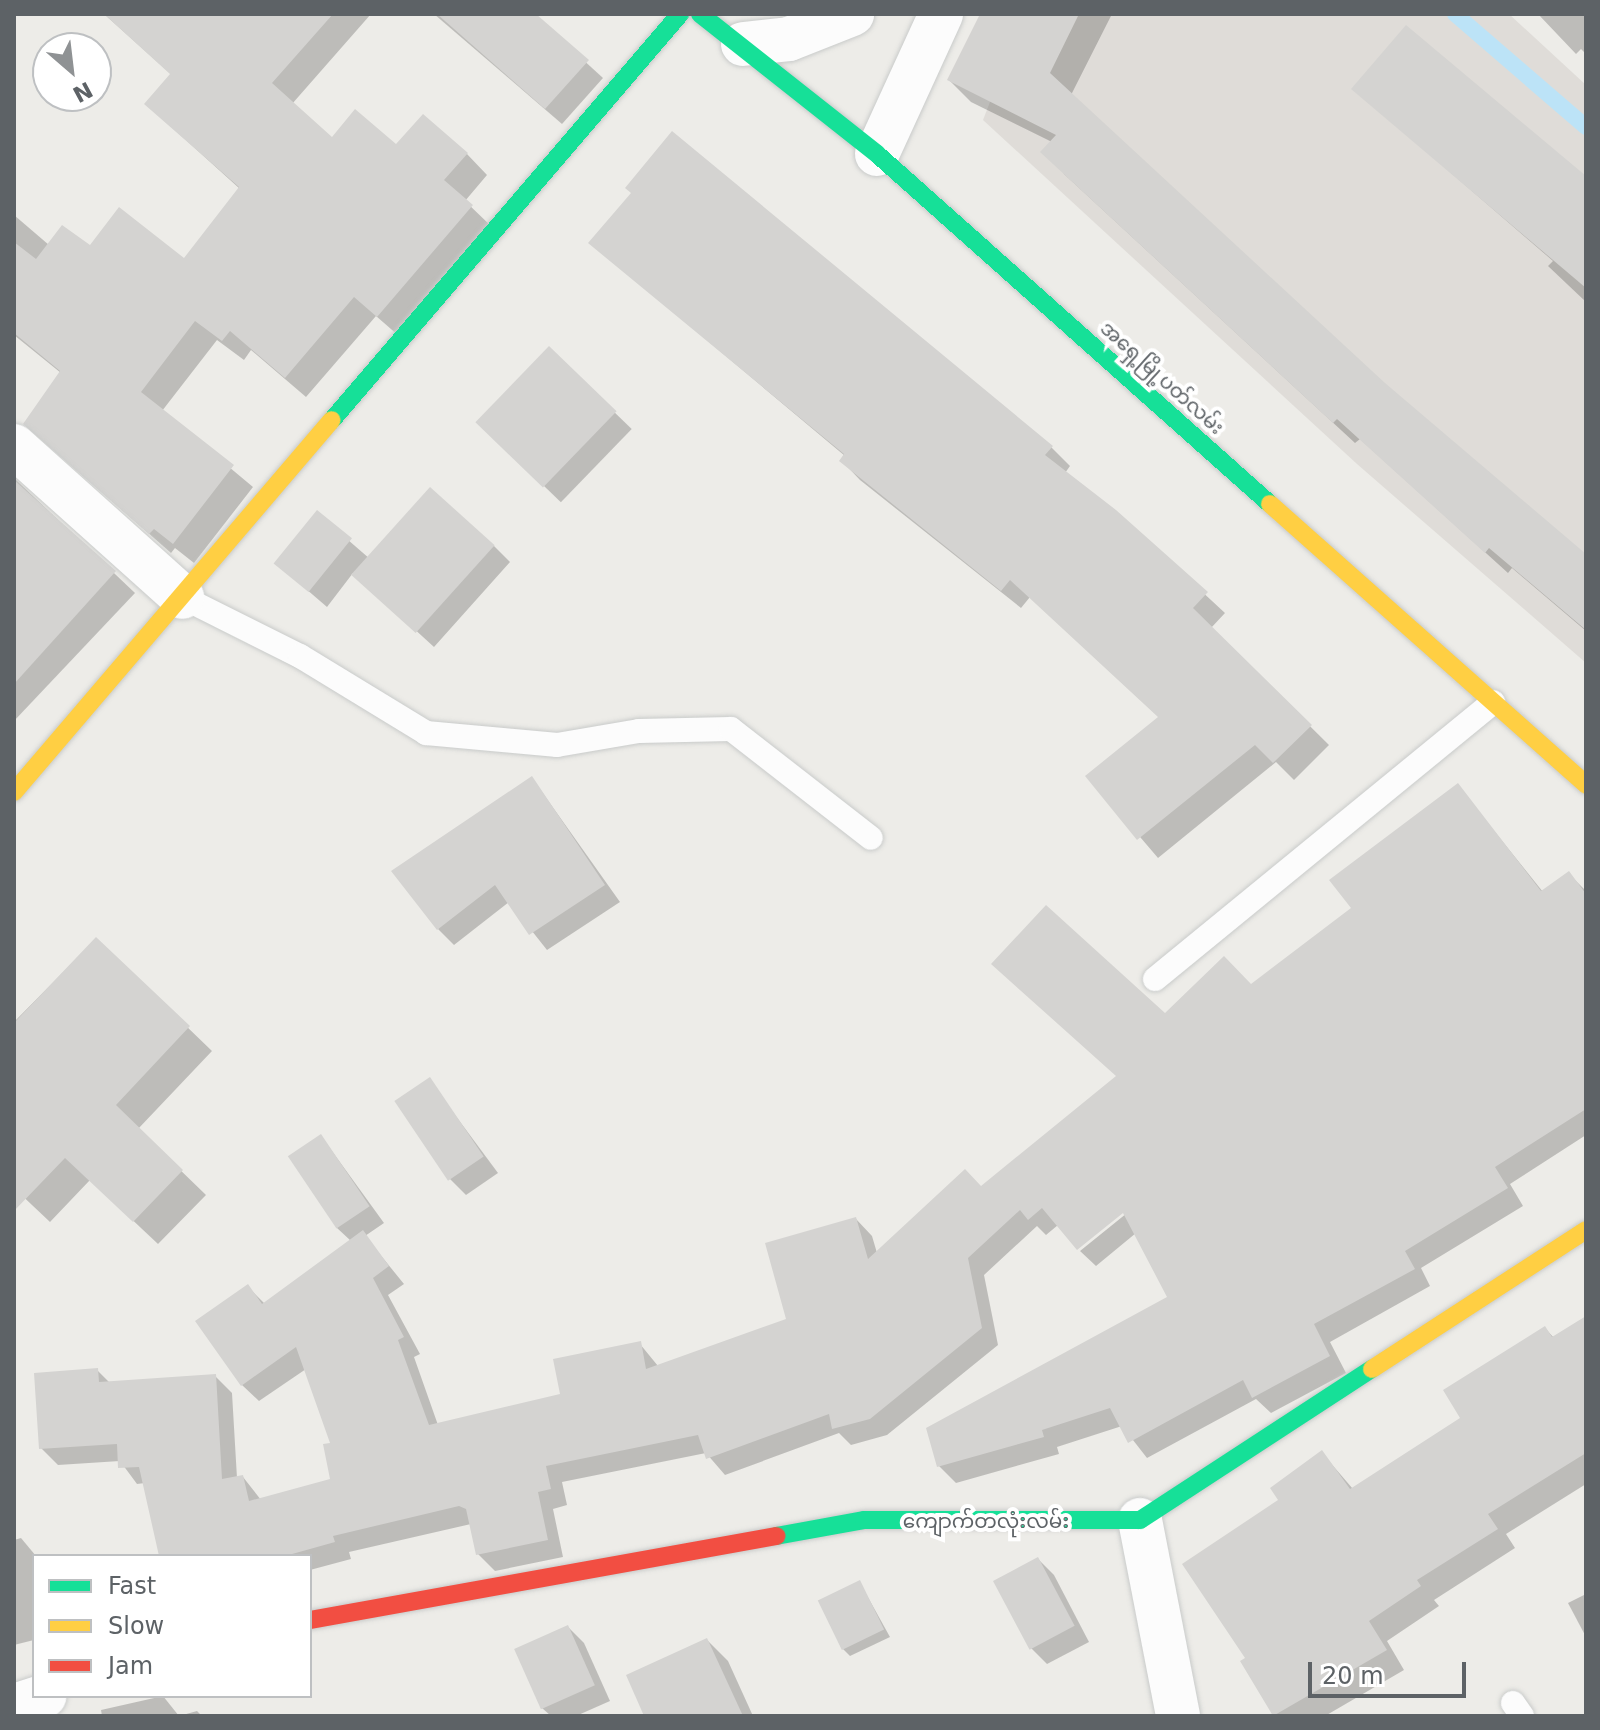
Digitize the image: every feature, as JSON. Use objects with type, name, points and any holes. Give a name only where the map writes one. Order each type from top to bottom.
[{"type":"street","points":[[14,792],[680,14]]},
{"type":"street","name":"အရှေ့မြို့ပတ်လမ်း","points":[[700,14],[743,44],[877,154],[1586,785]]},
{"type":"street","points":[[743,44],[789,39],[852,14]]},
{"type":"street","points":[[877,154],[941,14]]},
{"type":"street","points":[[14,446],[182,597]]},
{"type":"street","points":[[1178,1716],[1140,1520],[1586,1230]]},
{"type":"street","name":"ကျောက်တလုံးလမ်း","points":[[312,1620],[864,1520],[1140,1520]]},
{"type":"street","points":[[14,1706],[38,1698]]},
{"type":"lane","points":[[182,597],[300,656],[426,733],[557,745],[639,731],[731,729],[871,838]]},
{"type":"lane","points":[[1155,979],[1493,702]]},
{"type":"shaded area","points":[[1024,14],[1509,14],[1586,85],[1586,663],[1357,464],[983,120]]},
{"type":"building","points":[[104,14],[333,14],[272,83],[332,137],[355,109],[396,144],[423,114],[468,153],[444,180],[473,205],[377,317],[354,297],[285,378],[230,331],[222,341],[195,321],[141,392],[234,465],[173,544],[154,529],[149,534],[23,424],[60,371],[14,333],[14,242],[36,259],[62,225],[90,245],[119,207],[184,258],[239,187],[144,104],[170,74]]},
{"type":"building","points":[[437,14],[536,14],[589,60],[545,109]]},
{"type":"building","points":[[980,14],[1079,14],[1050,73],[1385,383],[1586,554],[1586,630],[1489,548],[1485,553],[1337,419],[1333,423],[1040,152],[1056,135],[947,80]]},
{"type":"building","points":[[1406,25],[1586,176],[1586,288],[1351,89]]},
{"type":"building","points":[[672,131],[1053,446],[1045,455],[1116,510],[1208,592],[1193,608],[1312,725],[1273,763],[1255,745],[1137,840],[1085,776],[1158,717],[1010,580],[1001,591],[839,461],[844,454],[588,243],[631,193],[625,188]]},
{"type":"building","points":[[549,346],[617,411],[543,488],[475,422]]},
{"type":"building","points":[[14,480],[116,571],[14,684]]},
{"type":"building","points":[[430,487],[495,545],[416,633],[351,575]]},
{"type":"building","points":[[317,510],[352,538],[309,592],[274,564]]},
{"type":"building","points":[[532,776],[605,885],[529,935],[495,885],[437,930],[391,871]]},
{"type":"building","points":[[1458,783],[1541,891],[1569,871],[1586,894],[1586,1109],[1495,1167],[1508,1188],[1405,1251],[1415,1269],[1314,1324],[1330,1356],[1252,1398],[1243,1380],[1128,1443],[1110,1408],[1042,1430],[1044,1437],[937,1467],[926,1428],[1167,1297],[1123,1213],[1077,1250],[1042,1208],[1028,1220],[1020,1210],[968,1258],[982,1328],[870,1419],[832,1429],[829,1414],[706,1459],[698,1435],[546,1466],[551,1489],[538,1492],[548,1540],[476,1555],[466,1509],[459,1506],[333,1536],[335,1542],[292,1554],[159,1554],[139,1467],[118,1468],[117,1444],[39,1449],[34,1373],[98,1368],[99,1382],[216,1374],[222,1479],[243,1475],[249,1501],[330,1479],[323,1444],[330,1443],[296,1347],[241,1386],[195,1321],[248,1284],[262,1304],[363,1230],[389,1266],[373,1278],[404,1337],[398,1340],[429,1425],[560,1394],[553,1359],[641,1341],[646,1369],[786,1319],[765,1243],[856,1217],[868,1259],[965,1169],[981,1186],[1116,1076],[991,964],[1046,905],[1165,1013],[1224,956],[1251,984],[1351,908],[1329,880]]},
{"type":"building","points":[[96,937],[190,1026],[116,1105],[183,1170],[133,1222],[65,1158],[14,1211],[14,1023]]},
{"type":"building","points":[[430,1077],[484,1157],[448,1181],[394,1101]]},
{"type":"building","points":[[321,1134],[370,1206],[336,1228],[288,1156]]},
{"type":"building","points":[[1586,1316],[1586,1453],[1488,1514],[1498,1529],[1417,1580],[1421,1586],[1369,1621],[1387,1650],[1273,1716],[1240,1661],[1245,1658],[1182,1564],[1278,1500],[1270,1488],[1322,1450],[1350,1489],[1460,1418],[1443,1390],[1545,1326],[1552,1337]]},
{"type":"building","points":[[1038,1557],[1075,1626],[1030,1650],[993,1581]]},
{"type":"building","points":[[860,1580],[884,1629],[842,1650],[818,1601]]},
{"type":"building","points":[[568,1625],[595,1685],[541,1709],[514,1649]]},
{"type":"building","points":[[707,1638],[743,1716],[644,1716],[626,1675]]},
{"type":"waterway","points":[[1455,14],[1586,127]]},
{"type":"traffic: fast","points":[[332,420],[680,14]]},
{"type":"traffic: fast","points":[[700,14],[877,154],[1270,504]]},
{"type":"traffic: fast","points":[[776,1536],[864,1520],[1140,1520],[1372,1369]]},
{"type":"traffic: slow","points":[[14,792],[332,420]]},
{"type":"traffic: slow","points":[[1270,504],[1586,785]]},
{"type":"traffic: slow","points":[[1372,1369],[1586,1230]]},
{"type":"traffic: jam","points":[[312,1620],[776,1536]]}]
